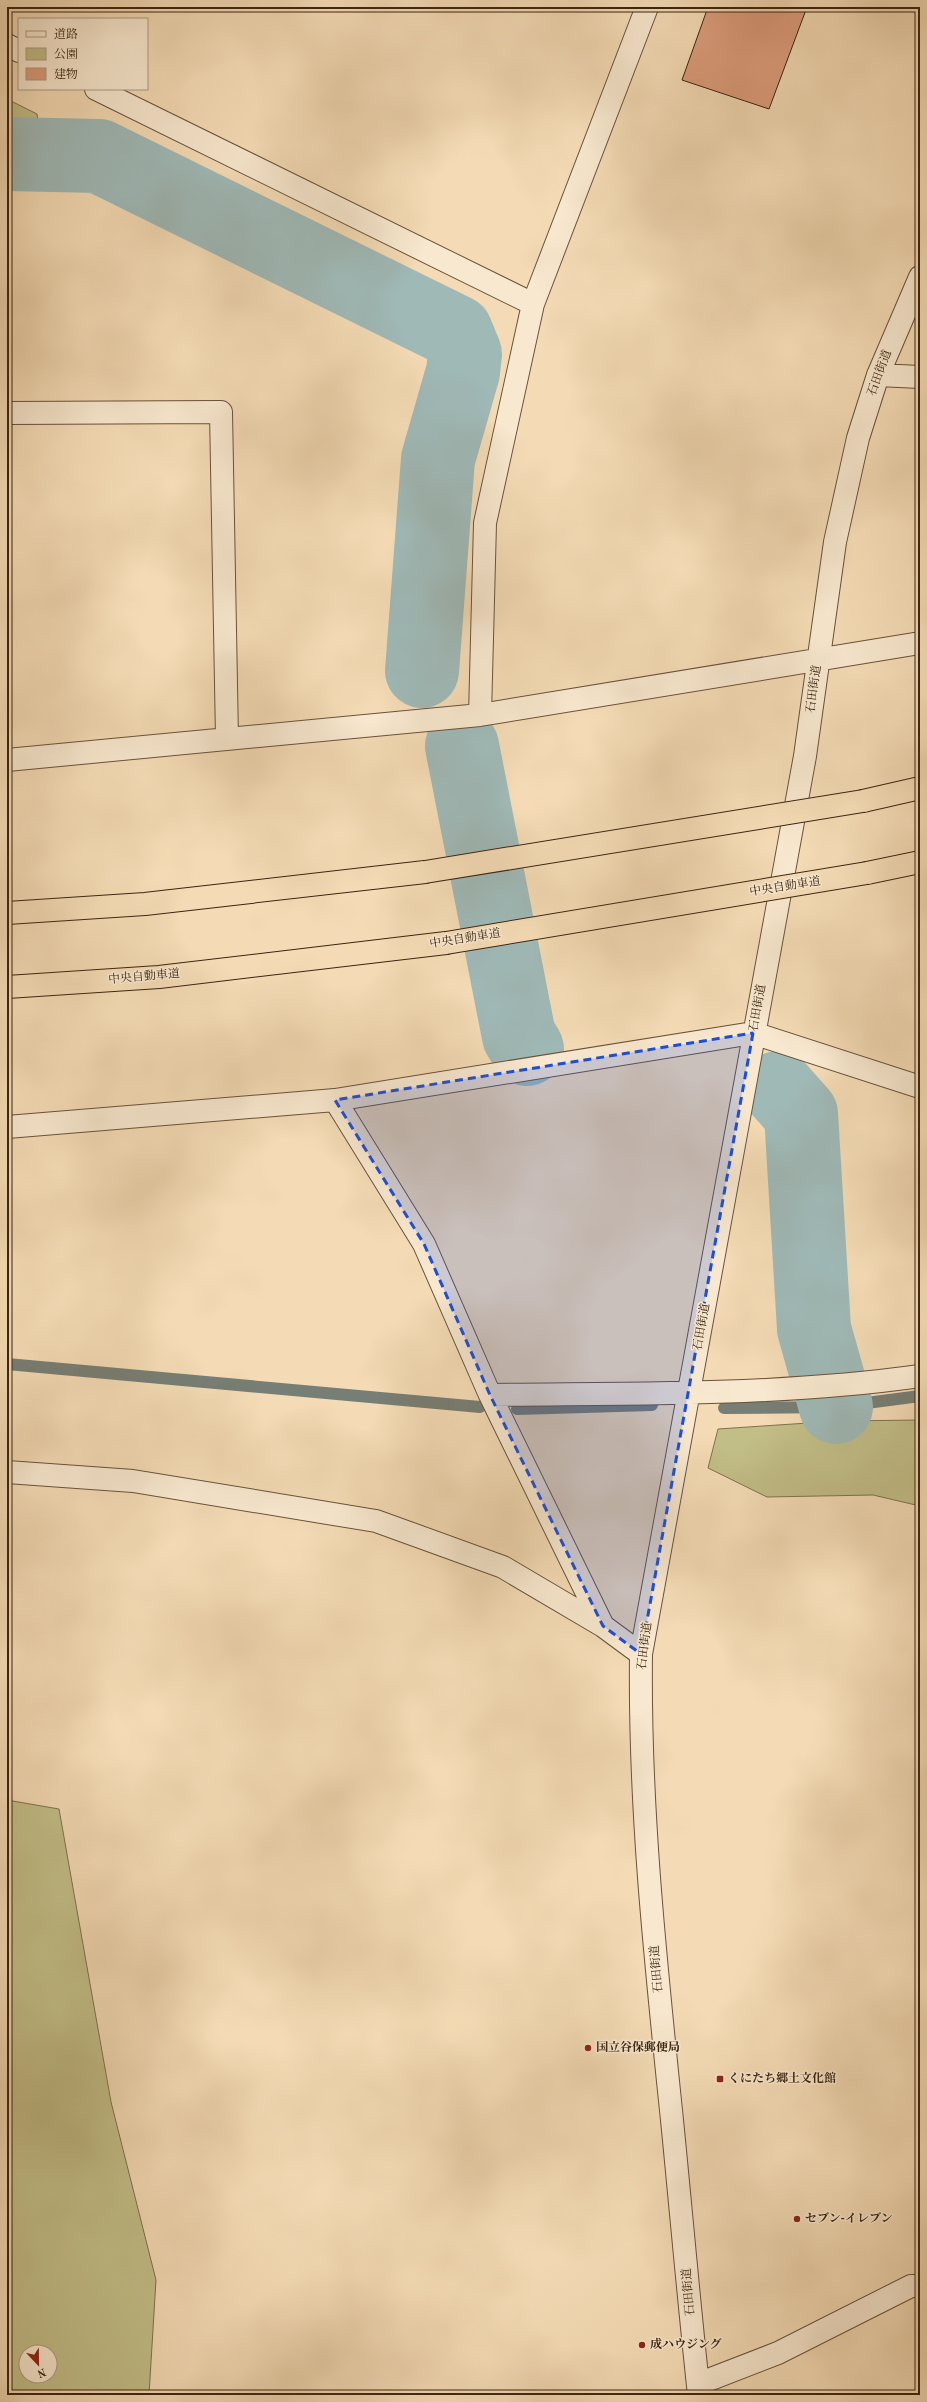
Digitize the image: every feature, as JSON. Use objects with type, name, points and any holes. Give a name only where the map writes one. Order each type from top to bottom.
[{"type":"highway","points":[[7,913],[145,904],[425,872],[863,801],[920,788]]},
{"type":"highway","name":"中央自動車道","points":[[7,987],[159,977],[446,943],[868,873],[920,862]]},
{"type":"street","points":[[480,715],[485,523],[533,304],[647,7]]},
{"type":"street","points":[[7,45],[18,50]]},
{"type":"street","points":[[98,90],[533,304]]},
{"type":"street","name":"石田街道","points":[[698,2389],[644,1823],[640,1737],[641,1654],[690,1392],[753,1033],[805,756],[835,542],[858,438],[878,375],[920,277]]},
{"type":"street","points":[[878,375],[920,378]]},
{"type":"street","points":[[7,413],[222,412],[227,738]]},
{"type":"street","points":[[7,760],[480,715],[702,677],[920,643]]},
{"type":"street","points":[[7,1127],[335,1100],[753,1033],[920,1087]]},
{"type":"street","points":[[335,1100],[424,1244],[490,1395],[603,1626]]},
{"type":"street","points":[[490,1395],[690,1392],[860,1384],[920,1376]]},
{"type":"street","points":[[7,1472],[133,1481],[376,1520],[503,1567],[603,1626],[641,1654]]},
{"type":"street","points":[[698,2389],[778,2353],[911,2286],[920,2286]]},
{"type":"highlighted area","points":[[753,1033],[641,1654],[603,1626],[490,1395],[424,1244],[335,1100]]},
{"type":"green space","points":[[7,99],[37,114],[46,173],[7,173]]},
{"type":"green space","points":[[920,1420],[920,1506],[873,1495],[767,1497],[708,1468],[718,1429],[838,1421]]},
{"type":"green space","points":[[7,1800],[59,1809],[111,2102],[156,2280],[149,2395],[7,2395]]},
{"type":"building","points":[[708,7],[807,7],[769,109],[682,80]]},
{"type":"waterway","points":[[7,154],[99,156],[456,332],[465,354],[463,372],[438,459],[422,671]]},
{"type":"waterway","points":[[462,746],[519,1036],[527,1049]]},
{"type":"waterway","points":[[778,1088],[801,1114],[814,1329],[836,1407]]},
{"type":"waterway","points":[[7,1364],[480,1407]]},
{"type":"waterway","points":[[724,1408],[836,1407],[920,1396]]},
{"type":"waterway","points":[[517,1409],[652,1405]]},
{"type":"place","name":"国立谷保郵便局","points":[[588,2048]]},
{"type":"place","name":"くにたち郷土文化館","points":[[720,2079]]},
{"type":"place","name":"セブン-イレブン","points":[[797,2219]]},
{"type":"place","name":"成ハウジング","points":[[642,2345]]}]
